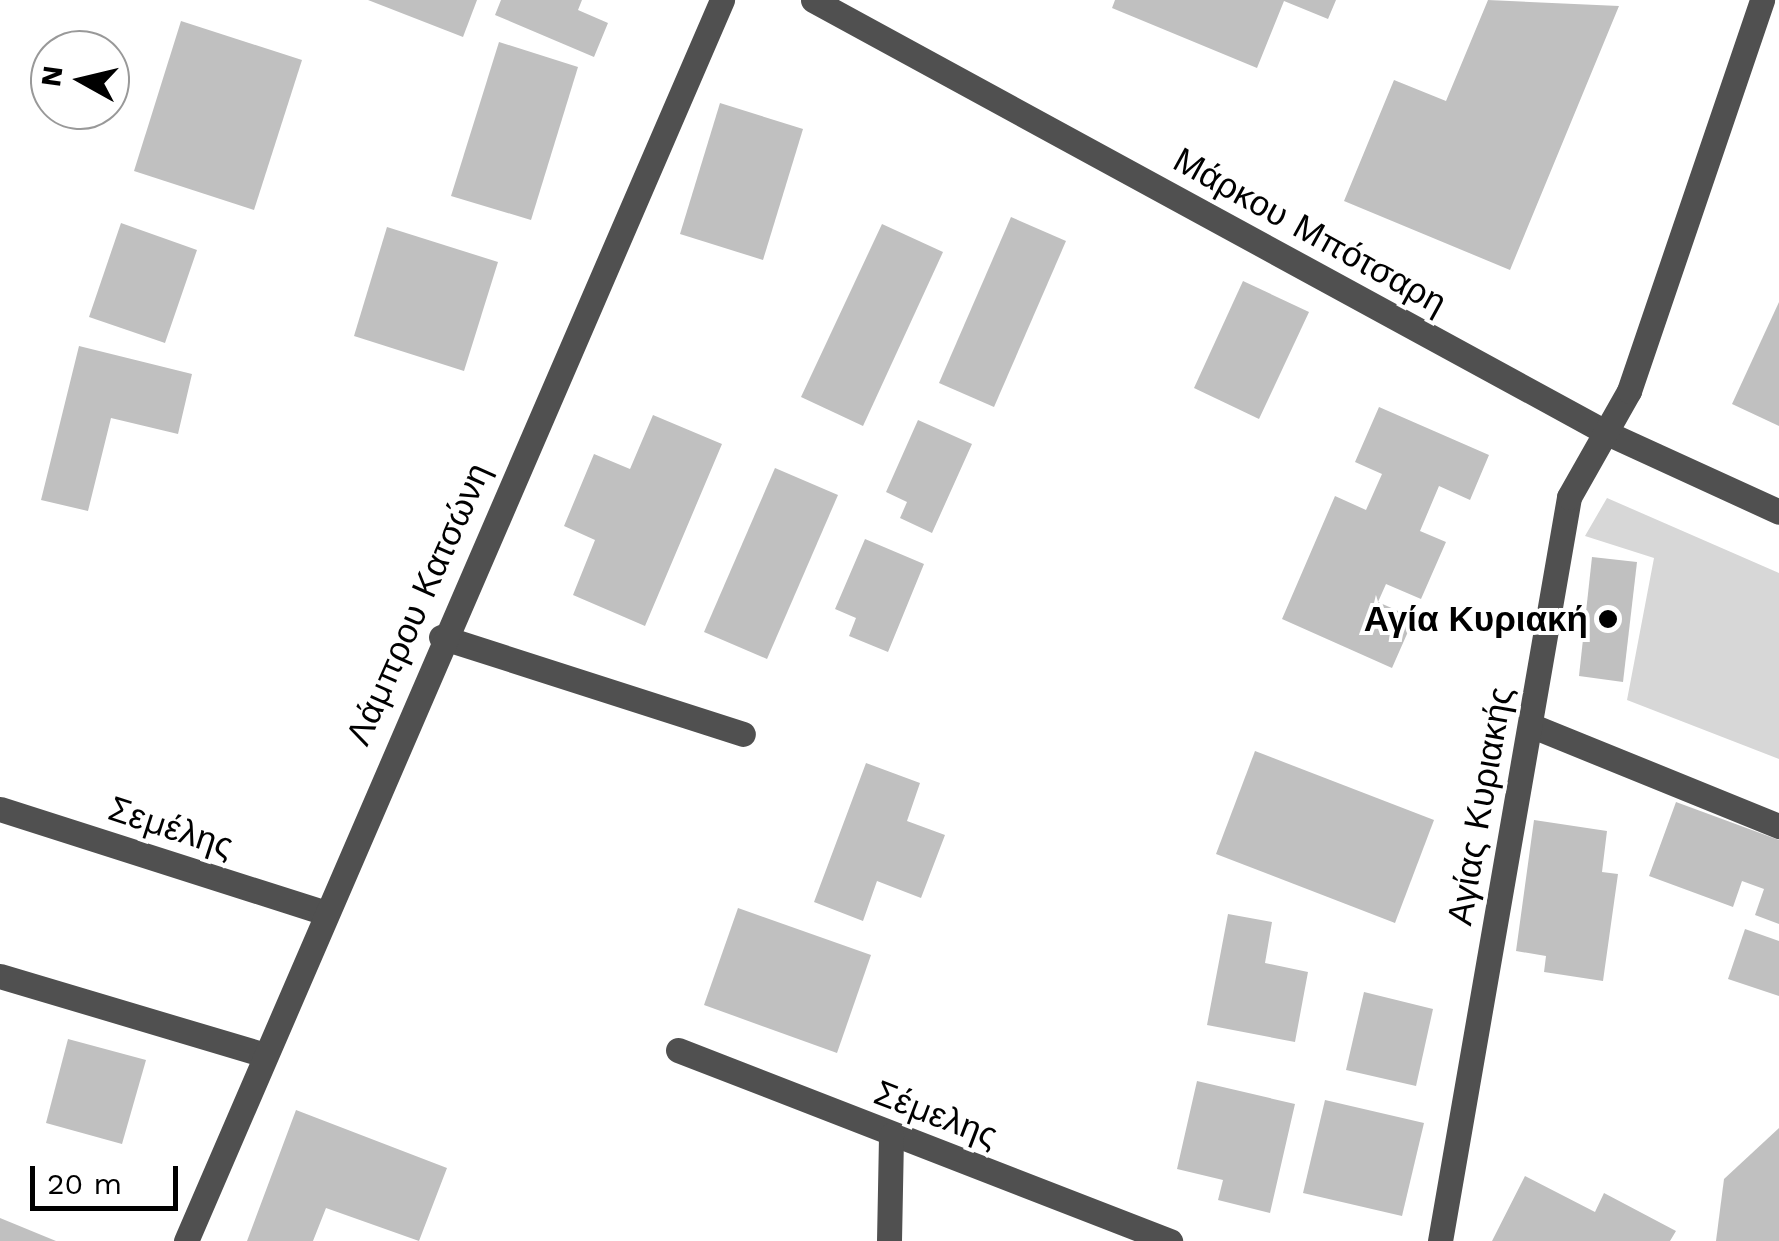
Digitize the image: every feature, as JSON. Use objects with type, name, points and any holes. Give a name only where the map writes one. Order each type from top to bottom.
[{"type":"street","name":"Λάμπρου Κατσώνη","points":[[186,1241],[322,912],[722,0]]},
{"type":"street","name":"Μάρκου Μπότσαρη","points":[[813,0],[1610,434],[1779,512]]},
{"type":"street","name":"Αγίας Κυριακής","points":[[1440,1241],[1569,498],[1610,434],[1698,200],[1762,0]]},
{"type":"street","points":[[441,637],[743,734]]},
{"type":"street","points":[[1530,725],[1779,826]]},
{"type":"street","name":"Σεμέλης","points":[[0,809],[322,912]]},
{"type":"street","points":[[0,976],[261,1054]]},
{"type":"street","name":"Σέμελης","points":[[678,1050],[1170,1241]]},
{"type":"street","points":[[889,1241],[890,1135]]},
{"type":"shaded area","points":[[1607,498],[1779,573],[1779,759],[1627,700],[1654,558],[1585,536]]},
{"type":"building","points":[[368,0],[477,0],[463,37]]},
{"type":"building","points":[[501,0],[582,0],[578,10],[608,23],[594,57],[495,15]]},
{"type":"building","points":[[1115,0],[1336,0],[1328,19],[1284,1],[1257,68],[1112,8]]},
{"type":"building","points":[[1488,0],[1619,6],[1510,270],[1344,201],[1394,80],[1446,101]]},
{"type":"building","points":[[181,21],[302,60],[254,210],[134,171]]},
{"type":"building","points":[[499,42],[578,67],[531,220],[451,196]]},
{"type":"building","points":[[720,103],[803,129],[763,260],[680,234]]},
{"type":"building","points":[[1011,217],[1066,241],[994,407],[939,383]]},
{"type":"building","points":[[121,223],[197,250],[165,343],[89,317]]},
{"type":"building","points":[[882,224],[943,252],[863,426],[801,397]]},
{"type":"building","points":[[387,227],[498,262],[464,371],[354,336]]},
{"type":"building","points":[[1243,281],[1309,312],[1259,419],[1194,388]]},
{"type":"building","points":[[1779,302],[1779,426],[1732,404]]},
{"type":"building","points":[[79,346],[192,374],[178,434],[111,418],[88,511],[41,500]]},
{"type":"building","points":[[1379,407],[1489,455],[1470,500],[1439,486],[1420,531],[1446,542],[1421,599],[1386,584],[1378,602],[1414,618],[1392,668],[1282,619],[1335,496],[1366,510],[1382,474],[1355,462]]},
{"type":"building","points":[[653,415],[722,444],[645,626],[573,595],[595,540],[564,526],[594,454],[630,469]]},
{"type":"building","points":[[918,420],[972,444],[932,533],[900,518],[907,502],[886,492]]},
{"type":"building","points":[[775,468],[838,495],[767,659],[704,632]]},
{"type":"building","points":[[865,539],[924,564],[888,652],[849,636],[856,618],[835,609]]},
{"type":"building","name":"Αγία Κυριακή","points":[[1592,557],[1637,562],[1623,682],[1579,676]]},
{"type":"building","points":[[1255,751],[1434,820],[1395,923],[1216,854]]},
{"type":"building","points":[[866,763],[920,783],[907,821],[945,835],[921,898],[877,881],[863,921],[814,902]]},
{"type":"building","points":[[1676,802],[1779,840],[1779,924],[1755,915],[1764,889],[1742,881],[1733,907],[1649,876]]},
{"type":"building","points":[[1534,820],[1607,831],[1602,872],[1618,874],[1603,981],[1544,972],[1546,956],[1516,951]]},
{"type":"building","points":[[738,908],[871,955],[837,1053],[704,1005]]},
{"type":"building","points":[[1228,914],[1272,922],[1265,963],[1308,972],[1295,1042],[1207,1025]]},
{"type":"building","points":[[1745,929],[1779,941],[1779,996],[1728,979]]},
{"type":"building","points":[[1364,992],[1433,1009],[1416,1086],[1346,1070]]},
{"type":"building","points":[[68,1039],[146,1060],[122,1144],[46,1123]]},
{"type":"building","points":[[1197,1081],[1295,1104],[1270,1213],[1218,1200],[1223,1180],[1177,1169]]},
{"type":"building","points":[[1325,1100],[1424,1123],[1402,1216],[1303,1193]]},
{"type":"building","points":[[296,1110],[447,1168],[419,1241],[326,1208],[313,1241],[247,1241]]},
{"type":"building","points":[[1779,1128],[1779,1241],[1716,1241],[1724,1179]]},
{"type":"building","points":[[1525,1176],[1595,1212],[1604,1193],[1676,1231],[1670,1241],[1492,1241]]},
{"type":"building","points":[[0,1218],[56,1241],[0,1241]]},
{"type":"place","name":"Αγία Κυριακή","points":[[1608,619]]}]
